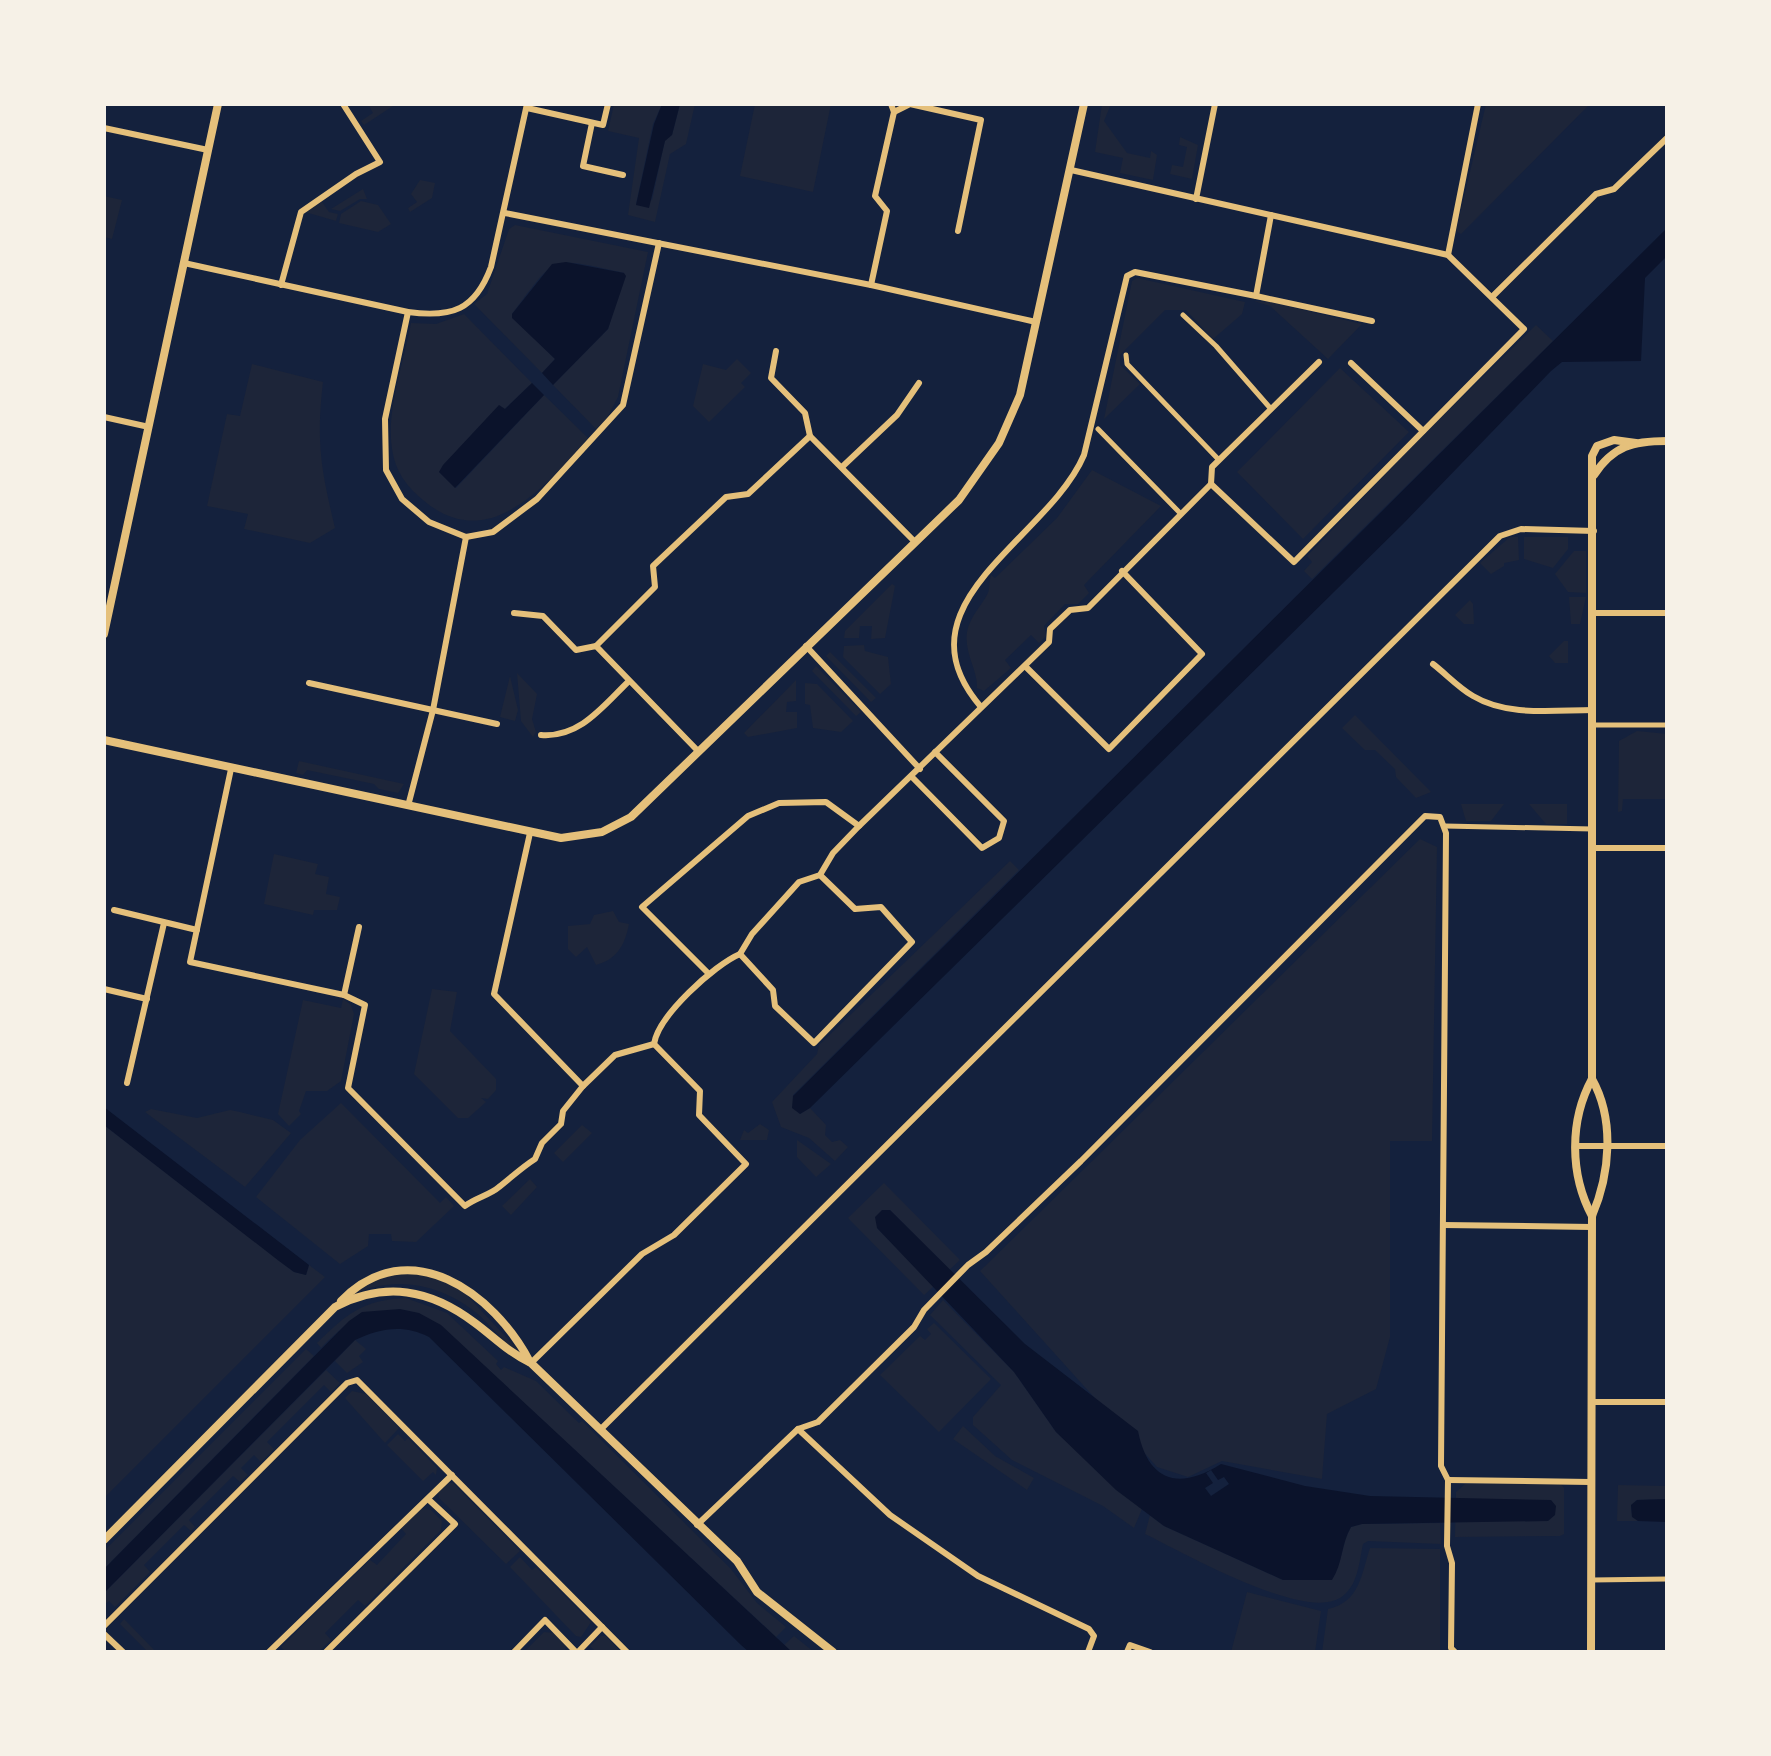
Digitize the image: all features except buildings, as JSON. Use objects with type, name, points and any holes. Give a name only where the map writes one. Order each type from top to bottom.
[{"type":"street","points":[[104,634],[218,104]]},
{"type":"street","points":[[281,285],[301,212],[356,174],[380,162],[343,104]]},
{"type":"street","points":[[184,263],[408,312],[449,313],[466,306],[483,290],[505,213],[527,106],[603,125],[608,104]]},
{"type":"street","points":[[871,285],[887,211],[875,196],[894,112],[891,104]]},
{"type":"street","points":[[894,112],[910,104],[981,120],[958,231]]},
{"type":"street","points":[[104,740],[530,833],[561,838],[581,837],[617,826],[643,808],[960,498],[999,443],[1020,395],[1084,104]]},
{"type":"street","points":[[1196,199],[1215,104]]},
{"type":"street","points":[[1448,255],[1478,104]]},
{"type":"street","points":[[592,123],[583,166],[623,175]]},
{"type":"street","points":[[104,128],[208,150]]},
{"type":"street","points":[[1493,296],[1596,194],[1614,189],[1667,138]]},
{"type":"street","points":[[1071,170],[1448,255],[1524,329],[1294,562],[1211,484]]},
{"type":"street","points":[[505,213],[871,285],[1036,322]]},
{"type":"street","points":[[1256,296],[1271,215]]},
{"type":"street","points":[[408,312],[385,419],[386,470],[402,499],[429,522],[466,537],[493,532],[516,517],[595,439],[623,405],[659,243]]},
{"type":"street","points":[[981,707],[961,679],[956,658],[955,623],[973,588],[1051,508],[1075,475],[1084,455],[1127,276],[1135,272],[1372,321]]},
{"type":"street","points":[[1183,315],[1216,346],[1271,409]]},
{"type":"street","points":[[776,351],[771,378],[805,413],[810,436],[915,542]]},
{"type":"street","points":[[1126,355],[1127,364],[1219,460]]},
{"type":"street","points":[[654,1044],[656,1030],[709,974],[725,960],[740,954],[752,934],[799,882],[820,875],[833,853],[859,826],[1049,642],[1050,629],[1070,610],[1088,608],[1211,484],[1212,467],[1319,362]]},
{"type":"street","points":[[1351,363],[1423,431]]},
{"type":"street","points":[[842,467],[897,415],[919,383]]},
{"type":"street","points":[[104,417],[149,427]]},
{"type":"street","points":[[1098,429],[1180,513]]},
{"type":"street","points":[[514,613],[543,616],[576,650],[596,646],[655,587],[653,566],[726,497],[748,494],[810,436]]},
{"type":"street","points":[[1591,1652],[1592,1216],[1606,1176],[1602,1098],[1592,1079],[1592,456],[1597,446],[1614,440],[1636,443],[1667,441]]},
{"type":"street","points":[[1594,476],[1607,456],[1636,443]]},
{"type":"street","points":[[600,1430],[1500,536],[1521,529],[1594,531]]},
{"type":"street","points":[[408,806],[433,710],[466,537]]},
{"type":"street","points":[[1025,666],[1109,749],[1202,654],[1122,571]]},
{"type":"street","points":[[1593,613],[1667,613]]},
{"type":"street","points":[[596,646],[698,751]]},
{"type":"street","points":[[806,646],[920,769]]},
{"type":"street","points":[[1433,664],[1473,696],[1494,705],[1512,710],[1593,710]]},
{"type":"street","points":[[541,735],[558,737],[580,727],[629,681]]},
{"type":"street","points":[[309,683],[497,724]]},
{"type":"street","points":[[1593,725],[1667,725]]},
{"type":"street","points":[[912,777],[982,848],[999,838],[1004,821],[935,752]]},
{"type":"street","points":[[231,769],[190,962],[344,995],[365,1005],[348,1088],[465,1206],[485,1192],[496,1190],[520,1166],[535,1159],[542,1143],[561,1124],[563,1111],[615,1055],[654,1044]]},
{"type":"street","points":[[709,974],[642,907],[748,816],[779,803],[826,802],[859,826]]},
{"type":"street","points":[[697,1525],[798,1429],[818,1422],[914,1327],[934,1299],[1060,1181],[1425,816],[1440,817],[1445,829],[1441,1466],[1448,1480],[1447,1536],[1452,1563],[1451,1648],[1455,1652]]},
{"type":"street","points":[[1445,829],[1592,829]]},
{"type":"street","points":[[530,833],[494,994],[583,1086]]},
{"type":"street","points":[[1592,848],[1667,848]]},
{"type":"street","points":[[740,954],[773,990],[775,1006],[814,1043],[912,942],[881,907],[855,909],[820,875]]},
{"type":"street","points":[[114,910],[197,930]]},
{"type":"street","points":[[127,1083],[164,923]]},
{"type":"street","points":[[344,995],[359,927]]},
{"type":"street","points":[[104,989],[147,999]]},
{"type":"street","points":[[531,1363],[642,1254],[674,1235],[746,1164],[699,1115],[700,1091],[654,1044]]},
{"type":"street","points":[[1592,1079],[1582,1097],[1575,1173],[1592,1216]]},
{"type":"street","points":[[1577,1146],[1667,1146]]},
{"type":"street","points":[[1443,1225],[1592,1227]]},
{"type":"street","points":[[104,1540],[359,1283],[376,1274],[406,1268],[433,1272],[466,1290],[518,1339],[531,1363],[737,1561],[757,1592],[833,1652]]},
{"type":"street","points":[[335,1307],[362,1293],[410,1291],[473,1321],[514,1355],[531,1363]]},
{"type":"street","points":[[104,1626],[347,1383],[357,1380],[627,1652]]},
{"type":"street","points":[[1591,1402],[1667,1402]]},
{"type":"street","points":[[798,1429],[890,1515],[978,1576],[1089,1629],[1094,1636],[1088,1652]]},
{"type":"street","points":[[269,1652],[452,1475]]},
{"type":"street","points":[[1448,1480],[1590,1482]]},
{"type":"street","points":[[326,1652],[455,1524],[428,1499]]},
{"type":"street","points":[[1590,1580],[1667,1579]]},
{"type":"street","points":[[514,1652],[545,1620],[577,1652],[602,1627]]},
{"type":"street","points":[[104,1634],[123,1652]]},
{"type":"street","points":[[1127,1652],[1130,1645],[1150,1652]]},
{"type":"shaded area","points":[[368,104],[396,104],[364,125],[361,121],[373,113]]},
{"type":"shaded area","points":[[614,104],[662,104],[653,124],[636,204],[652,200],[665,140],[672,135],[680,104],[695,104],[686,144],[670,154],[655,222],[628,215],[639,138],[608,131]]},
{"type":"shaded area","points":[[662,104],[680,104],[672,135],[665,141],[649,208],[636,205],[654,124]]},
{"type":"shaded area","points":[[755,104],[831,104],[813,192],[740,176]]},
{"type":"shaded area","points":[[1102,104],[1111,104],[1104,121],[1127,153],[1150,158],[1151,151],[1157,155],[1153,180],[1120,173],[1123,158],[1095,152]]},
{"type":"shaded area","points":[[1486,104],[1590,104],[1461,234],[1456,231]]},
{"type":"shaded area","points":[[1180,137],[1198,145],[1192,179],[1170,174],[1172,165],[1183,167],[1187,147],[1179,145]]},
{"type":"shaded area","points":[[420,180],[435,183],[432,198],[410,212],[408,208],[417,202],[411,194]]},
{"type":"shaded area","points":[[363,189],[367,199],[360,199],[340,211],[331,209]]},
{"type":"shaded area","points":[[104,196],[122,200],[112,239],[104,237]]},
{"type":"shaded area","points":[[361,201],[378,205],[391,224],[378,232],[339,223],[341,214]]},
{"type":"shaded area","points":[[322,202],[329,212],[338,214],[336,221],[305,212]]},
{"type":"shaded area","points":[[515,225],[648,252],[618,397],[607,418],[596,429],[553,385],[608,329],[624,273],[568,263],[548,270],[538,280],[512,314],[555,359],[542,373],[474,304],[487,294],[509,229]]},
{"type":"shaded area","points":[[1667,228],[1667,256],[1645,278],[1641,361],[1562,362],[1551,371],[1403,524],[810,1108],[800,1114],[792,1108],[793,1096]]},
{"type":"shaded area","points":[[566,262],[624,273],[626,276],[608,329],[553,385],[542,373],[555,359],[512,318],[512,314],[552,264]]},
{"type":"shaded area","points":[[1137,278],[1245,302],[1242,314],[1213,339],[1186,310],[1165,310],[1120,355],[1120,365],[1140,384],[1104,419],[1132,281]]},
{"type":"shaded area","points":[[1254,301],[1362,324],[1328,359],[1270,306]]},
{"type":"shaded area","points":[[464,314],[532,383],[439,472],[456,488],[544,395],[588,438],[535,493],[514,508],[493,517],[470,521],[447,515],[412,490],[396,464],[391,434],[391,418],[411,323],[436,324]]},
{"type":"shaded area","points":[[1536,325],[1553,341],[1312,579],[1304,571],[1312,562],[1307,556],[1422,436]]},
{"type":"shaded area","points":[[737,359],[751,373],[741,383],[745,387],[709,422],[693,406],[703,364],[726,370]]},
{"type":"shaded area","points":[[252,364],[323,382],[321,456],[335,528],[310,543],[244,529],[248,514],[207,506],[227,414],[240,416]]},
{"type":"shaded area","points":[[1340,368],[1409,432],[1303,539],[1237,472]]},
{"type":"shaded area","points":[[532,383],[544,395],[455,488],[439,472],[443,465],[499,405],[505,409]]},
{"type":"shaded area","points":[[1092,470],[1161,506],[1084,585],[1089,593],[1078,604],[1065,604],[1044,626],[1046,636],[1039,643],[1031,635],[1005,660],[1011,668],[984,691],[977,688],[967,647],[967,632],[988,593],[991,575],[995,578],[1057,518]]},
{"type":"shaded area","points":[[1510,537],[1518,537],[1519,560],[1504,563],[1491,574],[1480,563]]},
{"type":"shaded area","points":[[1524,537],[1568,537],[1568,549],[1553,568],[1524,559]]},
{"type":"shaded area","points":[[1574,551],[1586,551],[1586,593],[1568,592],[1555,574]]},
{"type":"shaded area","points":[[892,584],[895,586],[885,638],[871,639],[872,626],[860,626],[859,638],[844,638],[845,631]]},
{"type":"shaded area","points":[[1569,597],[1586,597],[1580,624],[1571,624]]},
{"type":"shaded area","points":[[1470,600],[1474,624],[1464,624],[1455,615]]},
{"type":"shaded area","points":[[1564,641],[1568,641],[1568,663],[1555,663],[1549,656]]},
{"type":"shaded area","points":[[864,645],[865,651],[888,657],[891,684],[880,694],[843,657],[844,646]]},
{"type":"shaded area","points":[[830,652],[876,698],[871,702],[826,656]]},
{"type":"shaded area","points":[[816,666],[861,712],[856,716],[812,671]]},
{"type":"shaded area","points":[[517,673],[537,694],[532,719],[536,732],[533,737],[521,721]]},
{"type":"shaded area","points":[[510,676],[518,710],[515,721],[500,717]]},
{"type":"shaded area","points":[[796,680],[796,701],[787,702],[786,712],[797,712],[797,728],[748,737],[744,733]]},
{"type":"shaded area","points":[[805,683],[817,684],[853,721],[841,732],[813,728],[810,705],[805,704]]},
{"type":"shaded area","points":[[1355,715],[1431,792],[1416,798],[1396,777],[1395,769],[1375,750],[1365,750],[1342,728]]},
{"type":"shaded area","points":[[1637,731],[1667,734],[1667,799],[1623,799],[1622,811],[1618,812],[1619,741]]},
{"type":"shaded area","points":[[299,761],[404,784],[398,793],[379,789],[374,784],[307,770],[303,775],[296,773]]},
{"type":"shaded area","points":[[1461,804],[1504,804],[1491,821],[1466,821]]},
{"type":"shaded area","points":[[1529,804],[1567,804],[1567,824],[1546,824]]},
{"type":"shaded area","points":[[1420,839],[1437,847],[1432,1141],[1390,1141],[1390,1337],[1376,1389],[1327,1414],[1322,1479],[1222,1461],[1188,1477],[1157,1467],[980,1271]]},
{"type":"shaded area","points":[[274,854],[318,864],[315,874],[329,877],[326,894],[340,897],[337,910],[314,910],[313,915],[264,904]]},
{"type":"shaded area","points":[[1010,861],[1019,870],[793,1095],[800,1114],[810,1108],[826,1125],[825,1135],[832,1142],[840,1140],[848,1147],[835,1161],[809,1138],[781,1127],[772,1102],[817,1054],[819,1045]]},
{"type":"shaded area","points":[[613,911],[619,922],[629,924],[619,950],[610,959],[596,965],[587,947],[576,957],[568,949],[568,926],[590,924],[594,915]]},
{"type":"shaded area","points":[[432,989],[457,992],[450,1031],[496,1079],[496,1090],[488,1099],[481,1098],[486,1102],[468,1118],[458,1118],[414,1074]]},
{"type":"shaded area","points":[[343,999],[351,1005],[354,1014],[341,1081],[327,1091],[306,1091],[299,1111],[301,1114],[289,1126],[278,1114],[303,1000],[341,1008]]},
{"type":"shaded area","points":[[341,1103],[440,1203],[446,1197],[454,1206],[416,1242],[392,1241],[391,1234],[369,1234],[368,1246],[340,1264],[256,1197],[300,1140]]},
{"type":"shaded area","points":[[104,1107],[309,1265],[306,1275],[294,1272],[279,1261],[104,1125]]},
{"type":"shaded area","points":[[151,1109],[197,1118],[230,1110],[273,1120],[291,1133],[245,1187],[145,1112]]},
{"type":"shaded area","points":[[760,1124],[769,1130],[767,1140],[740,1140],[744,1130],[748,1133]]},
{"type":"shaded area","points":[[104,1125],[294,1272],[306,1275],[309,1265],[325,1277],[104,1498]]},
{"type":"shaded area","points":[[582,1125],[592,1133],[563,1162],[554,1153]]},
{"type":"shaded area","points":[[797,1140],[831,1164],[816,1177],[797,1157]]},
{"type":"shaded area","points":[[530,1179],[537,1187],[511,1215],[502,1206]]},
{"type":"shaded area","points":[[884,1183],[960,1260],[949,1270],[890,1210],[877,1228],[934,1286],[924,1295],[848,1218]]},
{"type":"shaded area","points":[[882,1210],[890,1210],[1025,1344],[1138,1431],[1149,1461],[1157,1471],[1167,1476],[1178,1479],[1191,1477],[1221,1464],[1305,1486],[1370,1496],[1551,1500],[1556,1506],[1555,1515],[1548,1521],[1362,1524],[1351,1527],[1332,1580],[1283,1580],[1164,1526],[1116,1490],[1056,1432],[1014,1372],[877,1228],[875,1217]]},
{"type":"shaded area","points":[[404,1272],[435,1277],[463,1291],[520,1352],[465,1304],[434,1290],[401,1284],[385,1285],[352,1295],[370,1280]]},
{"type":"shaded area","points":[[406,1298],[447,1313],[498,1361],[496,1364],[501,1370],[504,1367],[536,1381],[579,1423],[582,1421],[731,1569],[757,1603],[786,1627],[776,1637],[440,1325],[375,1312],[351,1321],[321,1348],[317,1343],[356,1310],[378,1302]]},
{"type":"shaded area","points":[[943,1300],[1014,1372],[1056,1432],[1142,1509],[1134,1528],[1103,1506],[1012,1460],[973,1425],[973,1417],[1001,1385],[930,1315]]},
{"type":"shaded area","points":[[400,1309],[419,1313],[441,1325],[792,1652],[749,1652],[429,1337],[401,1329],[383,1330],[355,1340],[104,1593],[104,1569],[349,1321],[362,1312]]},
{"type":"shaded area","points":[[934,1323],[991,1379],[939,1432],[880,1375],[920,1336],[925,1340],[931,1334],[927,1329]]},
{"type":"shaded area","points":[[355,1340],[366,1349],[359,1356],[363,1362],[347,1373],[335,1361]]},
{"type":"shaded area","points":[[306,1349],[314,1356],[104,1569],[104,1551]]},
{"type":"shaded area","points":[[326,1370],[340,1383],[331,1392],[324,1385],[267,1442],[274,1449],[261,1462],[254,1455],[241,1468],[248,1475],[240,1482],[233,1476],[189,1520],[195,1527],[191,1531],[184,1525],[144,1565],[150,1572],[115,1607],[109,1601],[104,1605],[104,1593]]},
{"type":"shaded area","points":[[352,1391],[366,1394],[399,1428],[385,1443],[345,1398]]},
{"type":"shaded area","points":[[963,1426],[995,1456],[1034,1478],[1027,1490],[953,1439]]},
{"type":"shaded area","points":[[398,1434],[405,1441],[408,1438],[437,1468],[436,1475],[433,1472],[423,1481],[387,1445]]},
{"type":"shaded area","points":[[447,1483],[453,1483],[520,1551],[506,1564],[439,1498],[438,1492]]},
{"type":"shaded area","points":[[1560,1483],[1564,1488],[1564,1534],[1455,1537],[1456,1492],[1465,1484]]},
{"type":"shaded area","points":[[1618,1485],[1667,1486],[1667,1499],[1637,1500],[1631,1505],[1632,1516],[1638,1521],[1617,1521]]},
{"type":"shaded area","points":[[1667,1499],[1667,1522],[1638,1521],[1632,1517],[1631,1505],[1637,1500]]},
{"type":"shaded area","points":[[421,1509],[431,1510],[442,1521],[441,1530],[365,1606],[358,1600],[325,1633],[331,1640],[318,1652],[286,1652],[281,1647],[370,1560],[377,1565],[406,1534],[401,1528]]},
{"type":"shaded area","points":[[1150,1515],[1164,1526],[1283,1580],[1331,1580],[1351,1527],[1362,1524],[1440,1523],[1441,1544],[1368,1541],[1363,1544],[1351,1588],[1340,1598],[1323,1603],[1272,1593],[1186,1555],[1145,1534]]},
{"type":"shaded area","points":[[1370,1548],[1440,1549],[1440,1652],[1322,1652],[1328,1609],[1353,1594]]},
{"type":"shaded area","points":[[520,1557],[532,1570],[536,1567],[591,1622],[581,1637],[576,1636],[510,1567]]},
{"type":"shaded area","points":[[1247,1592],[1321,1611],[1315,1652],[1231,1652]]},
{"type":"shaded area","points":[[124,1619],[156,1652],[148,1652],[120,1624]]},
{"type":"shaded area","points":[[544,1632],[554,1633],[566,1645],[565,1652],[524,1652]]},
{"type":"shaded area","points":[[601,1636],[606,1636],[621,1652],[596,1652],[590,1646]]},
{"type":"shaded area","points":[[794,1636],[814,1652],[792,1652],[784,1645]]},
{"type":"pier","points":[[1211,1470],[1218,1480],[1224,1477],[1229,1484],[1211,1496],[1205,1488],[1213,1483],[1206,1473]]}]
